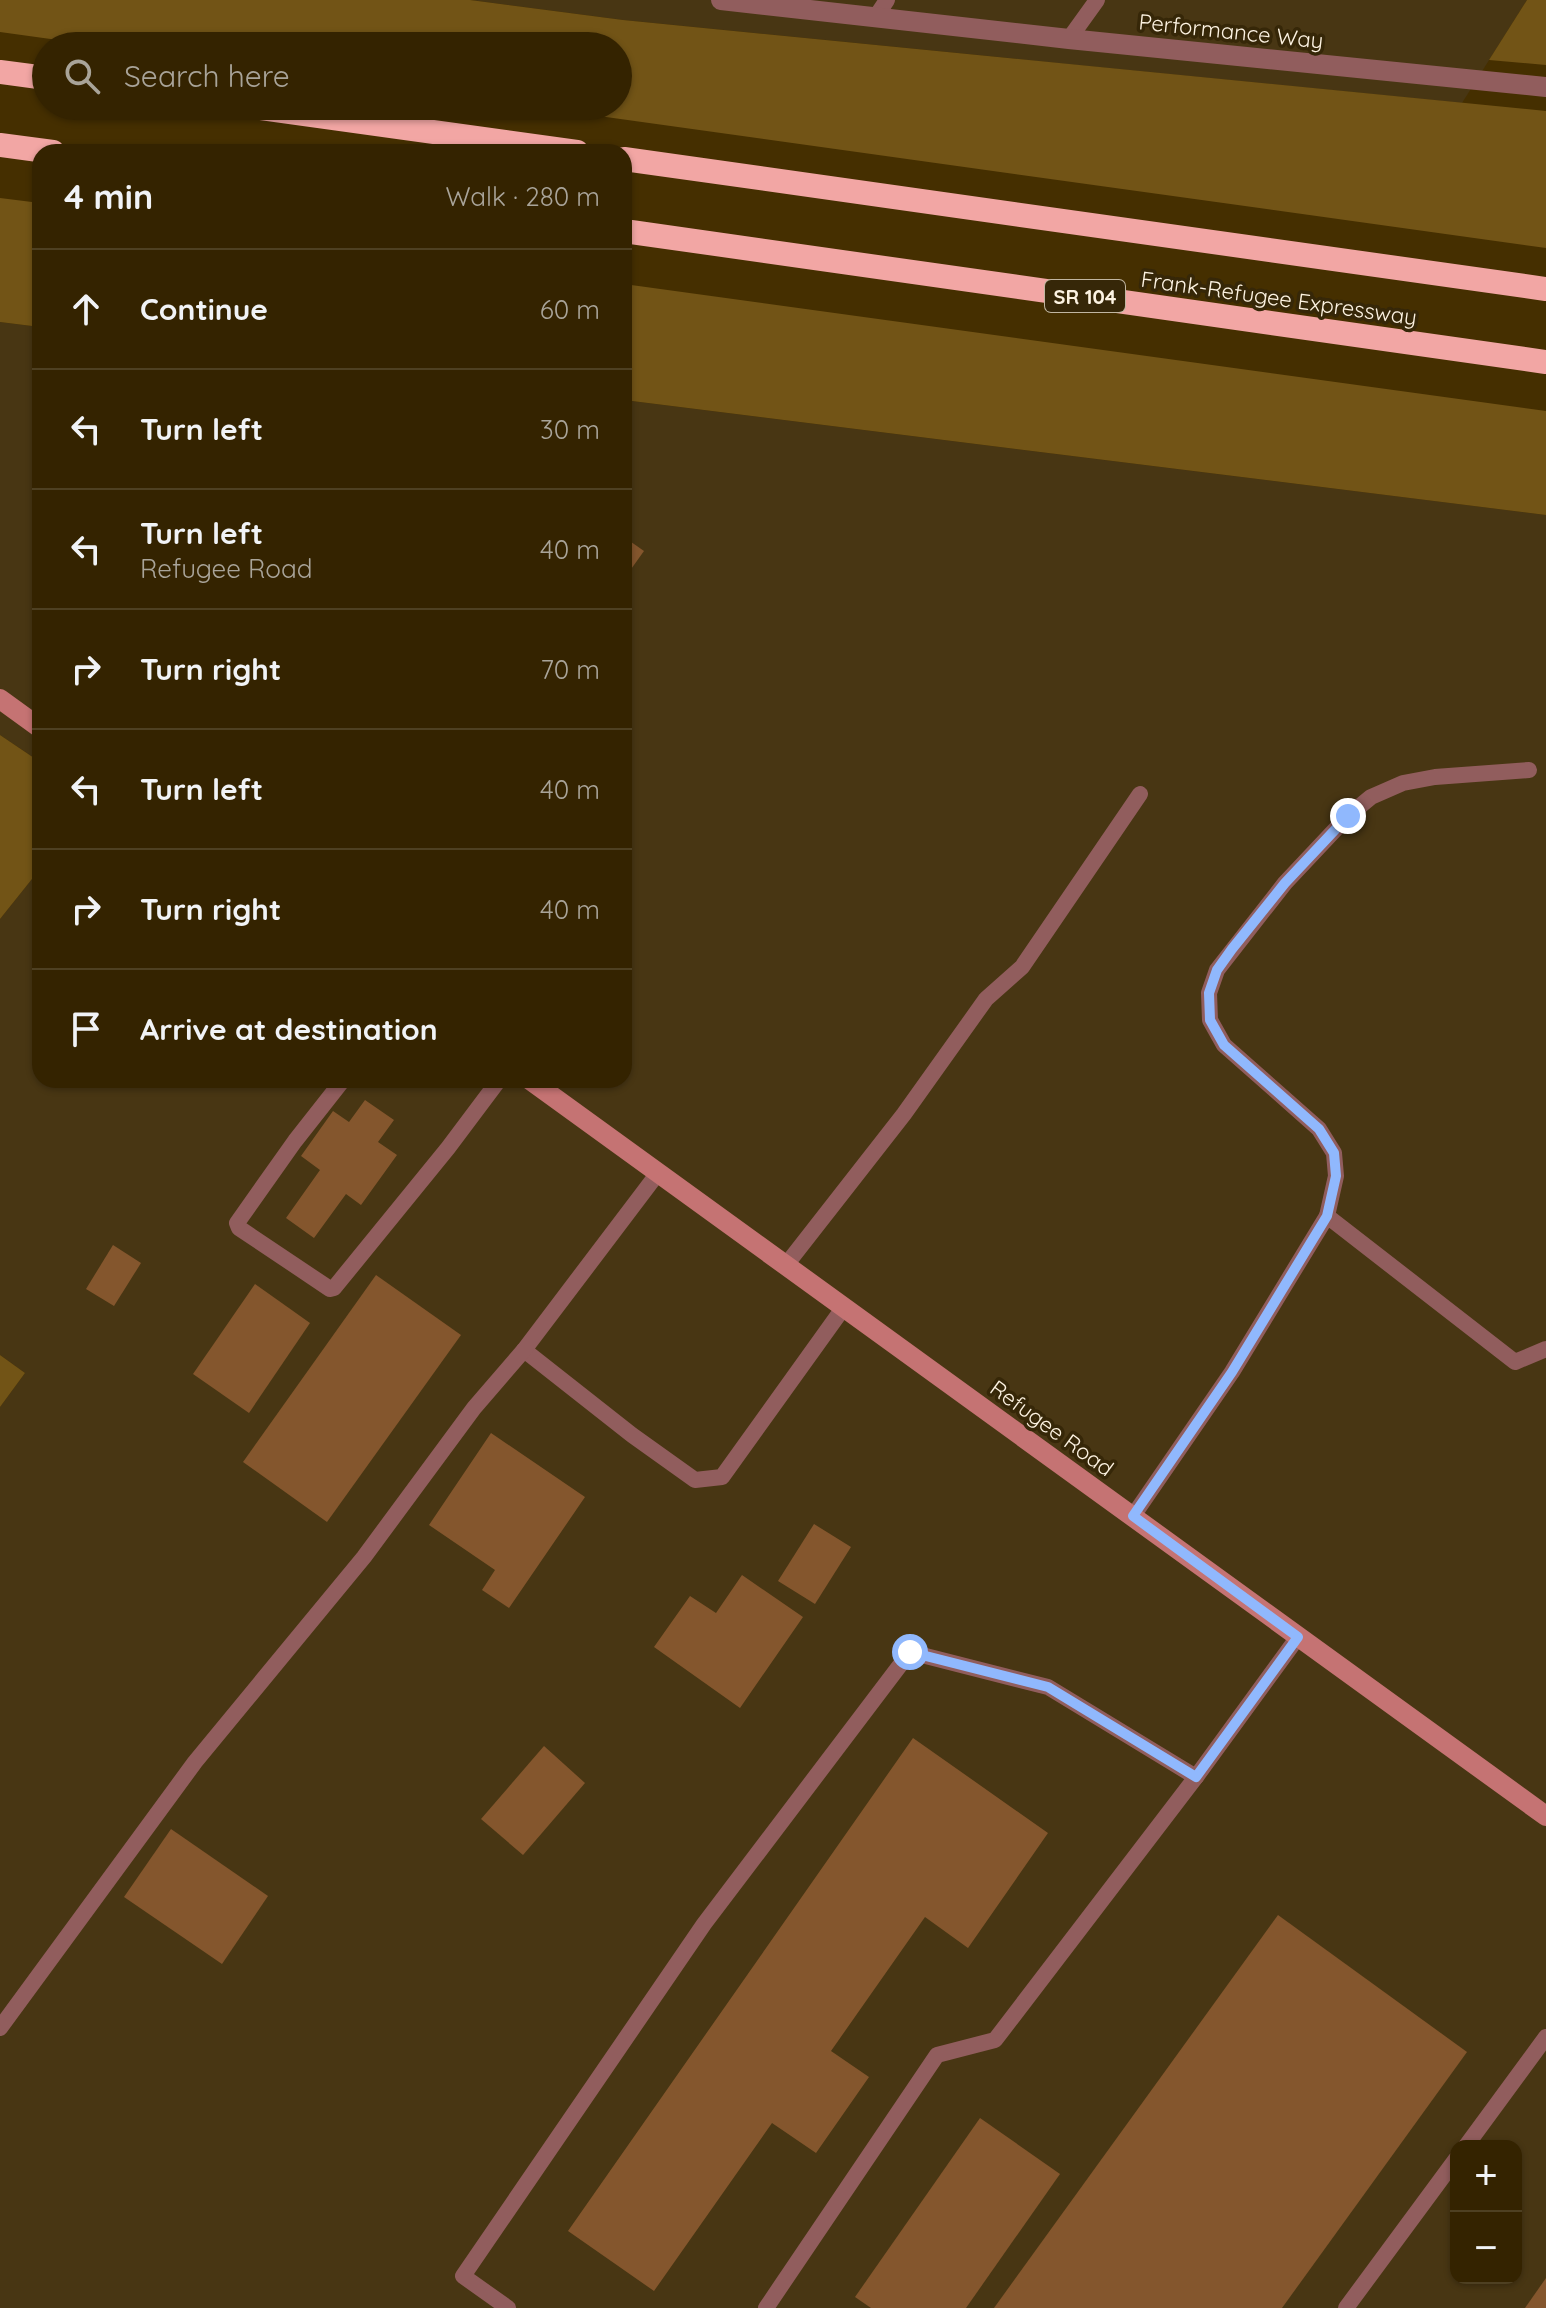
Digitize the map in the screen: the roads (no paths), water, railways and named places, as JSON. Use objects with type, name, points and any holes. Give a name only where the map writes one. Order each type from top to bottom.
[{"type":"highway","points":[[0,72],[32,76]]},
{"type":"highway","points":[[347,120],[519,144]]},
{"type":"highway","points":[[0,145],[32,149]]},
{"type":"highway","points":[[632,160],[1546,289]]},
{"type":"highway","name":"Frank-Refugee Expressway","points":[[632,232],[1546,362]]},
{"type":"main road","points":[[0,699],[32,722]]},
{"type":"main road","name":"Refugee Road","points":[[541,1088],[1546,1816]]},
{"type":"street","name":"Performance Way","points":[[721,0],[1546,87]]},
{"type":"lane","points":[[875,18],[887,0]]},
{"type":"lane","points":[[1069,39],[1097,0]]},
{"type":"lane","points":[[1133,1516],[1232,1372],[1327,1216],[1336,1176],[1334,1153],[1319,1129],[1224,1045],[1210,1020],[1209,993],[1217,970],[1285,883],[1348,816],[1371,797],[1403,783],[1435,777],[1529,770]]},
{"type":"lane","points":[[786,1265],[904,1114],[986,999],[1022,967],[1140,794]]},
{"type":"lane","points":[[337,1088],[237,1223],[239,1228],[330,1289],[334,1288],[448,1148],[493,1088]]},
{"type":"lane","points":[[0,2028],[195,1762],[364,1557],[474,1408],[524,1350],[658,1173]]},
{"type":"lane","points":[[1327,1216],[1515,1362],[1546,1349]]},
{"type":"lane","points":[[524,1350],[695,1480],[722,1477],[844,1307]]},
{"type":"lane","points":[[766,2308],[937,2055],[995,2040],[1196,1777],[1298,1637]]},
{"type":"lane","points":[[508,2308],[463,2276],[704,1924],[910,1652],[1048,1687],[1196,1777]]},
{"type":"lane","points":[[1471,2140],[1539,2059],[1546,2037]]},
{"type":"lane","points":[[1346,2308],[1450,2167]]}]
